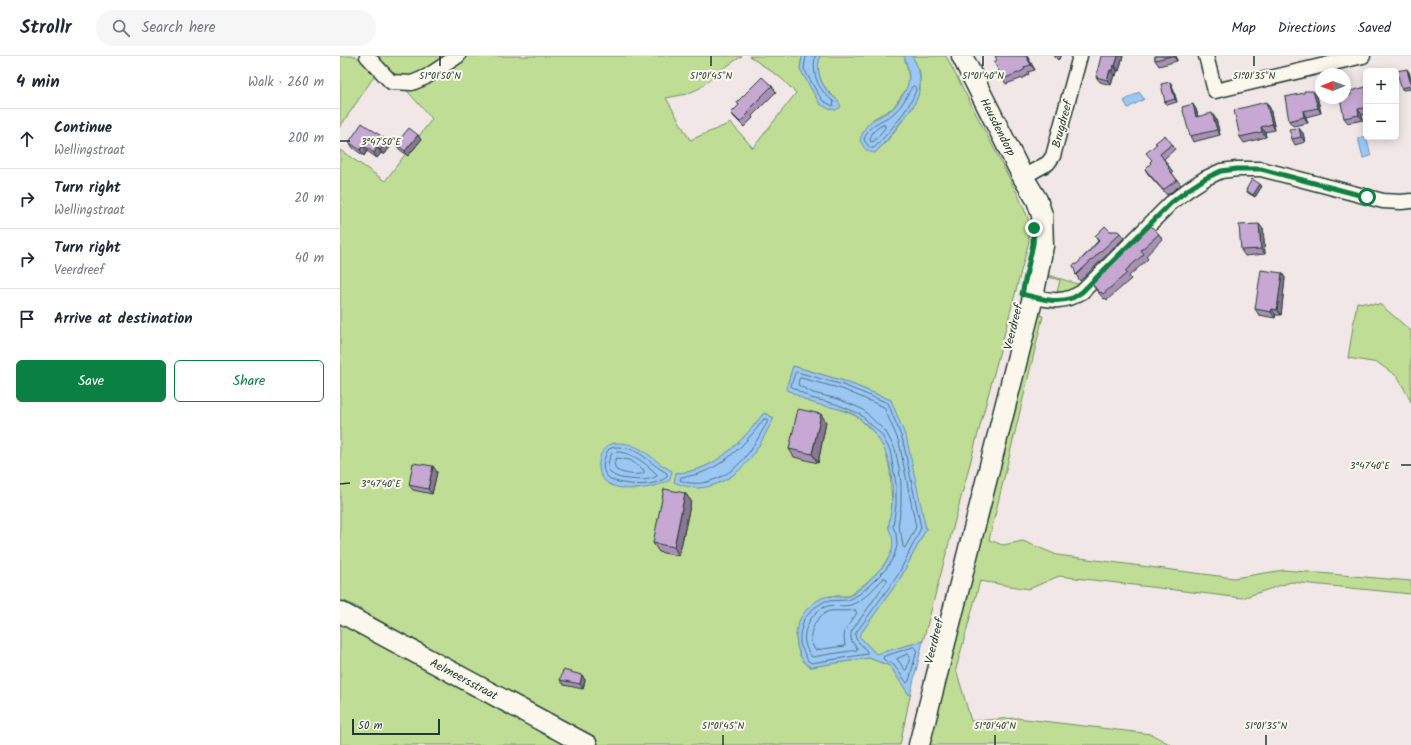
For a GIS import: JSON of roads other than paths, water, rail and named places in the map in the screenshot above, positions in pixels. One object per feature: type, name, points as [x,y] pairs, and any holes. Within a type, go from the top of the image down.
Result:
[{"type":"main road","name":"Heusdendorp","points":[[962,56],[1023,177]]},
{"type":"main road","name":"Veerdreef","points":[[919,745],[962,553],[1027,295],[1034,228],[1033,212],[1023,177]]},
{"type":"main road","name":"Veerdreef","points":[[908,745],[962,553]]},
{"type":"main road","name":"Aelmeersstraat","points":[[340,612],[587,745]]},
{"type":"street","points":[[367,56],[391,82],[412,83],[426,77],[458,56]]},
{"type":"street","name":"Brugdreef","points":[[1023,177],[1048,163],[1054,156],[1080,56]]},
{"type":"street","points":[[1206,56],[1215,91],[1363,56]]},
{"type":"street","points":[[1027,295],[1063,300],[1072,298],[1082,292],[1171,203],[1206,178],[1221,171],[1261,169],[1383,201],[1411,201]]},
{"type":"water","points":[[802,56],[820,56],[818,67],[824,87],[838,101],[841,107],[836,110],[829,109],[820,104],[800,69]]},
{"type":"water","points":[[904,56],[912,56],[918,68],[920,87],[916,100],[910,110],[879,149],[875,153],[869,152],[860,140],[863,132],[869,123],[894,107],[907,88],[909,74]]},
{"type":"water","points":[[1139,92],[1144,99],[1128,108],[1124,101]]},
{"type":"water","points":[[1363,137],[1363,140],[1367,140],[1371,156],[1363,158],[1358,138]]},
{"type":"water","points":[[793,366],[844,381],[891,400],[907,440],[926,529],[901,577],[859,636],[876,654],[923,641],[910,696],[890,666],[869,658],[811,667],[804,662],[800,654],[796,637],[797,629],[803,614],[808,608],[825,597],[846,597],[853,594],[872,578],[888,559],[893,544],[892,536],[889,530],[892,507],[892,479],[887,456],[883,446],[877,436],[859,418],[842,410],[810,402],[786,389]]},
{"type":"water","points":[[764,413],[774,418],[755,451],[747,462],[735,473],[721,482],[706,487],[698,488],[674,482],[676,473],[703,467],[726,454]]},
{"type":"water","points":[[614,443],[624,443],[639,448],[672,471],[670,480],[655,486],[637,489],[619,488],[611,485],[605,481],[602,476],[599,459],[604,449]]}]
